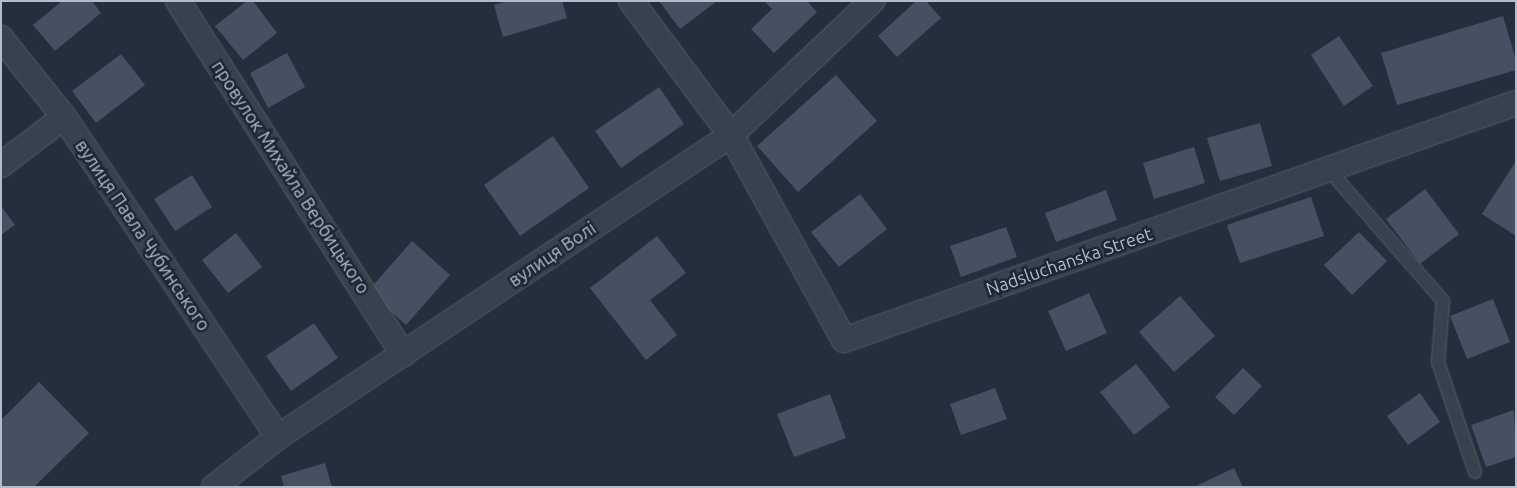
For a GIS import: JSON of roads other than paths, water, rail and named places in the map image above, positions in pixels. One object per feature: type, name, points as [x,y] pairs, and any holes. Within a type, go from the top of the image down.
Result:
[{"type":"street","name":"провулок Михайла Вербицького","points":[[178,1],[403,354]]},
{"type":"street","points":[[631,1],[730,135]]},
{"type":"street","name":"вулиця Волі","points":[[214,487],[278,437],[730,135],[872,1]]},
{"type":"street","name":"вулиця Павла Чубинського","points":[[1,38],[64,117],[278,437]]},
{"type":"street","name":"Nadsluchanska Street","points":[[730,135],[844,340],[1516,103]]},
{"type":"street","points":[[1,165],[64,117]]},
{"type":"lane","points":[[1328,169],[1443,301],[1438,362],[1475,472]]}]
